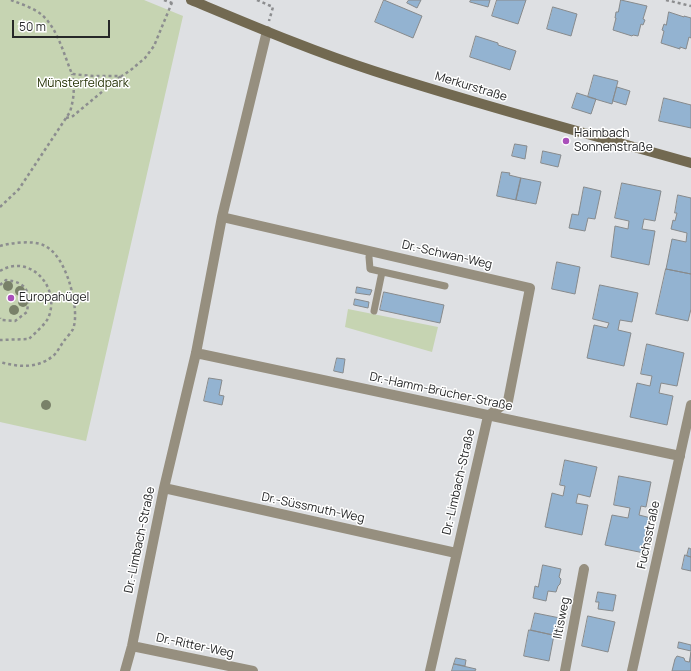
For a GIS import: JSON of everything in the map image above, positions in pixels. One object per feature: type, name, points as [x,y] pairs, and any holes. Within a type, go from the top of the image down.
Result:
[{"type":"main road","name":"Merkurstraße","points":[[191,0],[247,24],[373,70],[443,92],[691,163]]},
{"type":"street","name":"Dr.-Limbach-Straße","points":[[125,671],[132,646],[164,488],[196,353],[222,217],[267,31]]},
{"type":"street","name":"Dr.-Schwan-Weg","points":[[222,217],[530,288],[508,401],[488,416]]},
{"type":"street","name":"Dr.-Hamm-Brücher-Straße","points":[[196,353],[680,456]]},
{"type":"street","name":"Fuchsstraße","points":[[632,671],[691,405]]},
{"type":"street","name":"Dr.-Limbach-Straße","points":[[430,671],[488,416]]},
{"type":"street","name":"Dr.-Süssmuth-Weg","points":[[164,488],[456,553]]},
{"type":"street","name":"Iltisweg","points":[[565,671],[584,569]]},
{"type":"street","name":"Dr.-Ritter-Weg","points":[[132,646],[253,671]]},
{"type":"lane","points":[[370,251],[370,269],[445,286]]},
{"type":"lane","points":[[374,311],[382,272]]},
{"type":"path","points":[[0,207],[19,189],[70,112],[75,87],[72,74],[56,35],[48,21],[41,14],[11,0]]},
{"type":"path","points":[[66,118],[73,116],[145,58],[154,46],[172,2],[164,0]]},
{"type":"path","points":[[257,0],[273,7]]},
{"type":"path","points":[[666,0],[691,6]]},
{"type":"path","points":[[72,74],[122,76]]},
{"type":"path","points":[[0,246],[15,243],[42,244],[55,254],[64,267],[73,295],[75,311],[73,329],[53,356],[45,361],[29,366],[15,366],[0,362]]},
{"type":"path","points":[[0,271],[16,266],[33,269],[46,282],[51,294],[52,305],[49,317],[29,339],[0,340]]},
{"type":"path","points":[[0,285],[6,280],[18,282],[27,288],[29,297],[27,312],[15,321],[1,320],[0,318]]},
{"type":"green space","name":"Münsterfeldpark","points":[[0,0],[144,0],[183,16],[86,441],[0,422]]},
{"type":"green space","points":[[348,309],[438,327],[432,352],[345,327]]},
{"type":"building","points":[[384,0],[422,16],[413,38],[375,22]]},
{"type":"building","points":[[409,0],[421,0],[417,8],[407,3]]},
{"type":"building","points":[[471,0],[490,0],[488,7],[470,2]]},
{"type":"building","points":[[497,0],[526,0],[518,24],[492,16]]},
{"type":"building","points":[[621,0],[647,6],[643,19],[645,20],[643,25],[641,24],[638,36],[632,36],[613,30],[616,12],[618,12]]},
{"type":"building","points":[[553,7],[577,14],[571,36],[547,29]]},
{"type":"building","points":[[669,12],[691,18],[691,38],[689,37],[686,49],[680,47],[680,49],[661,43],[664,31],[662,30],[664,24],[666,25]]},
{"type":"building","points":[[476,36],[516,51],[510,70],[470,57]]},
{"type":"building","points":[[594,75],[618,81],[612,104],[588,97]]},
{"type":"building","points":[[617,87],[630,91],[626,105],[613,101]]},
{"type":"building","points":[[577,93],[596,99],[591,114],[572,108]]},
{"type":"building","points":[[664,98],[691,105],[691,128],[659,121]]},
{"type":"building","points":[[515,144],[527,146],[525,159],[512,156]]},
{"type":"building","points":[[543,151],[561,155],[558,167],[541,163]]},
{"type":"building","points":[[502,172],[510,173],[509,175],[521,178],[516,200],[497,196]]},
{"type":"building","points":[[521,178],[541,182],[536,204],[516,200]]},
{"type":"building","points":[[622,183],[661,191],[655,221],[644,219],[642,229],[655,231],[649,265],[611,257],[615,226],[628,229],[629,221],[615,218]]},
{"type":"building","points":[[584,187],[601,191],[595,219],[588,218],[585,231],[569,228],[572,214],[578,215]]},
{"type":"building","points":[[678,195],[691,198],[691,274],[666,269],[672,239],[686,242],[687,233],[671,229],[673,220],[675,221],[677,213],[675,213]]},
{"type":"building","points":[[557,262],[580,267],[575,294],[552,289]]},
{"type":"building","points":[[666,269],[691,274],[691,309],[688,321],[656,314]]},
{"type":"building","points":[[600,285],[638,293],[632,322],[620,320],[618,330],[631,333],[624,366],[587,358],[594,325],[607,328],[609,323],[593,319]]},
{"type":"building","points":[[357,287],[372,290],[370,295],[356,293]]},
{"type":"building","points":[[384,292],[444,305],[440,323],[380,310]]},
{"type":"building","points":[[355,299],[369,302],[368,308],[354,305]]},
{"type":"building","points":[[647,344],[684,353],[677,386],[661,383],[659,393],[673,396],[667,425],[630,417],[637,383],[650,386],[652,376],[641,374]]},
{"type":"building","points":[[337,358],[345,359],[343,373],[334,371]]},
{"type":"building","points":[[209,378],[222,380],[219,395],[224,396],[222,405],[204,401]]},
{"type":"building","points":[[565,460],[597,467],[590,497],[578,494],[576,503],[588,505],[582,535],[545,527],[552,493],[563,496],[565,486],[560,485]]},
{"type":"building","points":[[619,476],[651,482],[646,507],[641,506],[639,515],[651,518],[644,553],[605,545],[612,515],[628,518],[630,508],[614,505]]},
{"type":"building","points":[[689,548],[691,549],[691,557],[687,556]]},
{"type":"building","points":[[685,555],[691,557],[691,571],[682,569]]},
{"type":"building","points":[[543,565],[561,569],[559,577],[561,579],[560,584],[556,592],[548,591],[546,601],[533,598],[535,586],[538,587]]},
{"type":"building","points":[[598,592],[616,595],[613,611],[598,609],[599,602],[596,602]]},
{"type":"building","points":[[535,613],[560,618],[556,636],[531,630]]},
{"type":"building","points":[[588,616],[615,622],[608,652],[582,646]]},
{"type":"building","points":[[529,630],[554,635],[549,661],[524,656]]},
{"type":"building","points":[[679,642],[691,645],[691,651],[678,648]]},
{"type":"building","points":[[691,652],[691,671],[672,671],[677,656],[684,658],[685,661],[689,662]]},
{"type":"building","points":[[456,658],[466,660],[465,666],[454,664]]},
{"type":"building","points":[[454,664],[476,669],[475,671],[452,671]]},
{"type":"place","name":"Haimbach Sonnenstraße","points":[[566,141]]},
{"type":"place","name":"Europahügel","points":[[11,298]]}]
